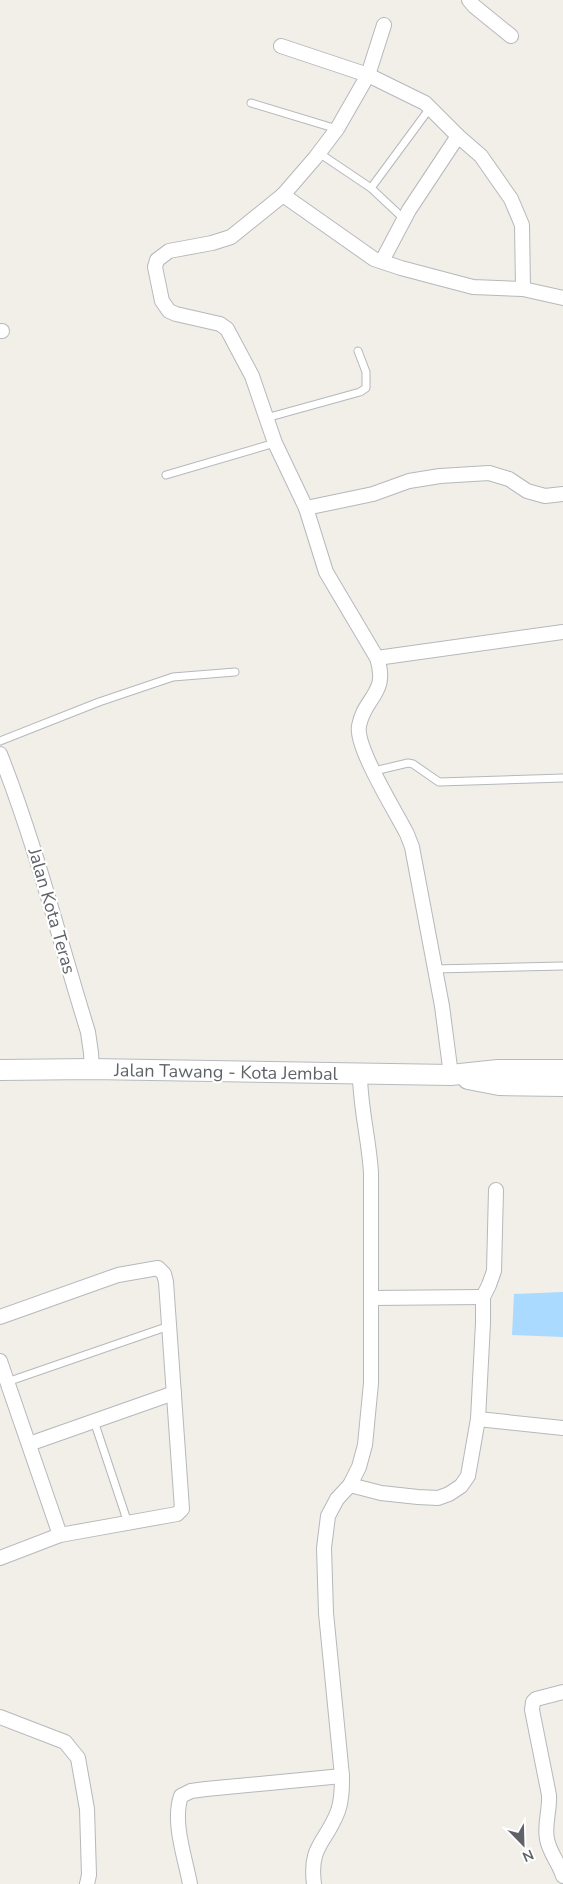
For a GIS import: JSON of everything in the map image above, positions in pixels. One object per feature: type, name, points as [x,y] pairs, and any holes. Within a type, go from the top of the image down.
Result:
[{"type":"main road","name":"Jalan Tawang - Kota Jembal","points":[[0,1070],[451,1075],[498,1070],[563,1070]]},
{"type":"main road","name":"Jalan Tawang - Kota Jembal","points":[[451,1075],[499,1085],[563,1086]]},
{"type":"street","points":[[469,0],[511,36]]},
{"type":"street","points":[[384,25],[368,75],[337,129],[283,195],[231,238],[170,252],[157,260],[155,267],[162,301],[169,311],[220,324],[226,329],[252,376],[275,443],[306,508],[326,572],[378,658],[381,670],[377,694],[365,710],[358,727],[363,746],[374,771],[412,847],[447,1032],[451,1075]]},
{"type":"street","points":[[281,46],[368,75],[425,103],[481,156],[511,198],[522,226],[523,289]]},
{"type":"street","points":[[382,262],[404,219],[458,136]]},
{"type":"street","points":[[283,195],[374,259],[382,262],[473,287],[523,289],[563,298]]},
{"type":"street","points":[[306,508],[373,494],[408,481],[440,476],[489,473],[509,479],[527,491],[545,496],[563,494]]},
{"type":"street","points":[[378,658],[563,632]]},
{"type":"street","name":"Jalan Kota Teras","points":[[0,754],[30,836],[88,1032],[92,1070]]},
{"type":"street","points":[[314,1884],[313,1860],[316,1850],[338,1810],[342,1794],[342,1776],[326,1613],[324,1548],[328,1516],[337,1499],[350,1485],[359,1467],[366,1436],[371,1383],[371,1173],[369,1147],[361,1104],[360,1074]]},
{"type":"street","points":[[350,1485],[381,1493],[418,1498],[438,1498],[449,1494],[460,1486],[468,1476],[478,1419],[483,1323],[482,1297],[494,1271],[496,1190]]},
{"type":"street","points":[[0,1317],[118,1274],[158,1268],[164,1274],[182,1509],[177,1514],[60,1535],[0,1556]]},
{"type":"street","points":[[371,1298],[482,1297]]},
{"type":"street","points":[[0,1361],[60,1535]]},
{"type":"street","points":[[29,1444],[174,1393]]},
{"type":"street","points":[[478,1419],[563,1428]]},
{"type":"street","points":[[563,1692],[536,1699],[532,1706],[548,1795],[547,1841],[563,1876]]},
{"type":"street","points":[[0,1718],[65,1742],[78,1758],[87,1809],[89,1876],[87,1884]]},
{"type":"street","points":[[190,1884],[178,1822],[177,1806],[181,1796],[191,1791],[206,1788],[342,1776]]},
{"type":"lane","points":[[251,103],[337,129]]},
{"type":"lane","points":[[371,188],[430,108]]},
{"type":"lane","points":[[319,153],[371,188],[404,219]]},
{"type":"lane","points":[[265,418],[360,392],[366,388],[366,372],[358,351]]},
{"type":"lane","points":[[166,475],[275,443]]},
{"type":"lane","points":[[0,741],[99,702],[173,677],[235,672]]},
{"type":"lane","points":[[374,771],[408,763],[413,764],[439,782],[563,778]]},
{"type":"lane","points":[[435,969],[563,966]]},
{"type":"lane","points":[[7,1382],[169,1326]]},
{"type":"lane","points":[[94,1421],[128,1523]]},
{"type":"water","points":[[563,1292],[563,1337],[512,1335],[514,1294]]}]
